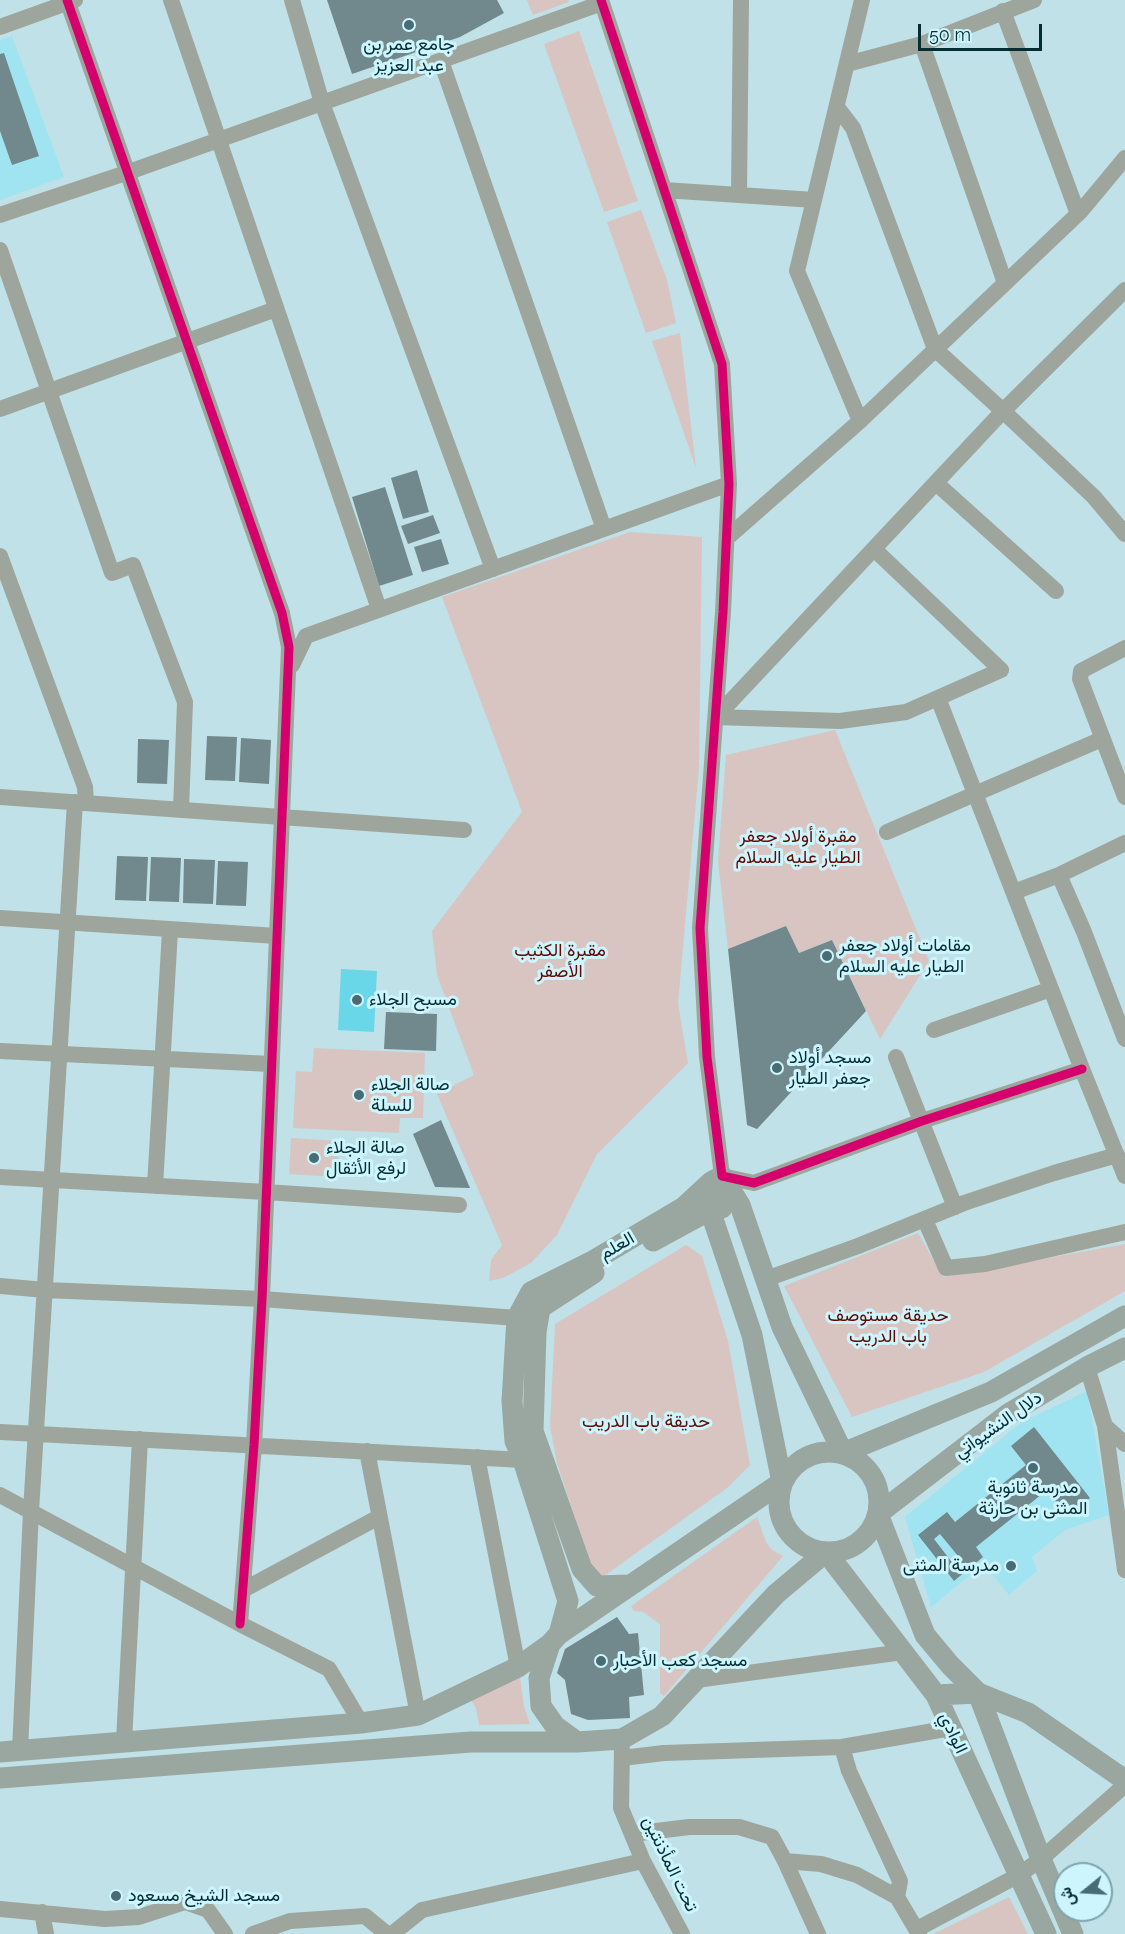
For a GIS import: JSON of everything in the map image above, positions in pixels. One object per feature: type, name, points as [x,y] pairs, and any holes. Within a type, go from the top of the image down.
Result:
[{"type":"main road","points":[[722,1176],[740,1204],[782,1327],[843,1453]]},
{"type":"main road","points":[[10,1751],[361,1723],[418,1715],[518,1666],[630,1585],[782,1482],[801,1460],[814,1453],[828,1451],[843,1453],[857,1459],[876,1483],[879,1498],[878,1514],[871,1530],[859,1543],[843,1550],[826,1552],[810,1549],[797,1541],[786,1529],[780,1514],[779,1498],[782,1482],[752,1335],[710,1210],[722,1176]]},
{"type":"main road","name":"العلم","points":[[517,1318],[531,1292],[591,1262],[684,1207],[711,1182],[722,1176]]},
{"type":"main road","name":"العلم","points":[[517,1318],[540,1308],[594,1274],[710,1210],[740,1204]]},
{"type":"main road","points":[[540,1308],[536,1332],[533,1431],[582,1569],[597,1586],[630,1585]]},
{"type":"main road","points":[[843,1453],[991,1392],[1125,1316]]},
{"type":"main road","points":[[517,1318],[512,1401],[515,1441],[568,1601],[539,1678],[541,1706],[555,1726],[577,1742]]},
{"type":"main road","name":"دلال النشيواتي","points":[[878,1514],[1008,1413],[1125,1348]]},
{"type":"main road","points":[[878,1514],[925,1635],[950,1665],[978,1693],[1028,1713],[1125,1779]]},
{"type":"main road","points":[[0,1778],[471,1743],[577,1742],[622,1748],[662,1716],[776,1594],[826,1552]]},
{"type":"main road","name":"الوادي","points":[[826,1552],[936,1695],[1046,1934]]},
{"type":"main road","points":[[936,1695],[978,1693]]},
{"type":"main road","name":"الوادي","points":[[978,1693],[1041,1859],[1074,1934]]},
{"type":"street","points":[[171,0],[379,609]]},
{"type":"street","points":[[292,0],[322,103],[493,568]]},
{"type":"street","points":[[739,195],[741,0]]},
{"type":"street","points":[[860,421],[797,271],[862,0]]},
{"type":"street","points":[[847,64],[922,44],[1034,0]]},
{"type":"street","points":[[0,27],[70,1],[126,173],[282,614],[289,647],[262,1299],[254,1445],[240,1624]]},
{"type":"street","points":[[0,215],[126,173],[601,2],[722,364],[729,484],[727,538],[700,928],[707,1057],[722,1176],[754,1183],[922,1121],[1082,1069]]},
{"type":"street","points":[[1003,11],[1078,214]]},
{"type":"street","points":[[922,44],[1005,283]]},
{"type":"street","points":[[441,61],[604,529]]},
{"type":"street","points":[[837,106],[853,128],[935,349],[1094,497],[1125,533]]},
{"type":"street","points":[[727,538],[860,421],[1078,214],[1125,158]]},
{"type":"street","points":[[664,190],[814,200]]},
{"type":"street","points":[[0,250],[112,573],[133,566],[185,702],[181,810]]},
{"type":"street","points":[[716,717],[1004,411],[1125,290]]},
{"type":"street","points":[[0,409],[276,309]]},
{"type":"street","points":[[936,483],[1056,591]]},
{"type":"street","points":[[288,673],[306,636],[729,484]]},
{"type":"street","points":[[716,717],[840,721],[906,712],[1001,670],[874,549]]},
{"type":"street","points":[[0,556],[85,787],[81,803],[68,922],[37,1434],[10,1751]]},
{"type":"street","points":[[1125,648],[1081,671],[1080,679],[1125,797]]},
{"type":"street","points":[[938,698],[1125,1176]]},
{"type":"street","points":[[887,832],[1102,740]]},
{"type":"street","points":[[0,797],[464,830]]},
{"type":"street","points":[[1014,892],[1059,875],[1125,843]]},
{"type":"street","points":[[1059,875],[1084,932],[1125,1039]]},
{"type":"street","points":[[0,918],[277,936]]},
{"type":"street","points":[[155,1186],[170,930]]},
{"type":"street","points":[[934,1030],[1051,989]]},
{"type":"street","points":[[0,1051],[272,1064]]},
{"type":"street","points":[[896,1057],[955,1207]]},
{"type":"street","points":[[766,1279],[955,1207],[1054,1173],[1117,1155]]},
{"type":"street","points":[[0,1177],[459,1205]]},
{"type":"street","points":[[925,1220],[946,1268],[985,1264],[1125,1232]]},
{"type":"street","points":[[0,1286],[262,1299],[517,1318]]},
{"type":"street","points":[[1088,1367],[1105,1426],[1125,1570]]},
{"type":"street","points":[[1105,1426],[1125,1444]]},
{"type":"street","points":[[0,1432],[523,1460]]},
{"type":"street","points":[[124,1741],[140,1439]]},
{"type":"street","points":[[368,1451],[418,1715]]},
{"type":"street","points":[[477,1457],[518,1666]]},
{"type":"street","points":[[0,1495],[240,1624],[329,1669],[361,1723]]},
{"type":"street","points":[[243,1590],[380,1517]]},
{"type":"street","points":[[696,1680],[903,1652]]},
{"type":"street","points":[[622,1748],[664,1753],[842,1747],[951,1728]]},
{"type":"street","points":[[842,1747],[849,1772],[900,1881],[897,1897]]},
{"type":"street","name":"تحت المأذنتين","points":[[622,1748],[621,1808],[643,1861],[682,1934]]},
{"type":"street","points":[[785,1861],[821,1864],[857,1875],[897,1897],[918,1932],[1019,1875],[1041,1859],[1125,1785]]},
{"type":"street","points":[[632,1834],[688,1827],[739,1827],[772,1837],[818,1934]]},
{"type":"street","points":[[392,1934],[422,1910],[643,1861]]},
{"type":"street","points":[[0,1909],[42,1912],[108,1926],[185,1902],[208,1910],[225,1934]]},
{"type":"street","points":[[42,1912],[46,1934]]},
{"type":"street","points":[[253,1934],[290,1921],[365,1916],[387,1934]]},
{"type":"shaded area","points":[[12,36],[64,177],[0,200],[0,40]]},
{"type":"shaded area","name":"مسبح الجلاء","points":[[341,969],[377,971],[374,1032],[338,1030]]},
{"type":"shaded area","name":"مدرسة ثانوية المثنى بن حارثة","points":[[1087,1391],[1109,1515],[1065,1530],[1032,1557],[1037,1571],[1009,1595],[984,1564],[931,1607],[905,1517],[1022,1422]]},
{"type":"green space","points":[[527,0],[568,0],[569,2],[533,15]]},
{"type":"green space","points":[[579,31],[638,201],[604,212],[544,44]]},
{"type":"green space","points":[[641,210],[667,280],[676,323],[646,333],[607,222]]},
{"type":"green space","points":[[680,333],[696,468],[652,341]]},
{"type":"green space","name":"مقبرة الكثيب الأصفر","points":[[630,532],[702,537],[699,768],[678,1003],[688,1063],[597,1154],[557,1235],[531,1263],[503,1278],[489,1281],[491,1260],[502,1245],[437,1094],[474,1075],[437,975],[432,931],[522,812],[442,597]]},
{"type":"green space","name":"مقبرة أولاد جعفر الطيار عليه السلام","points":[[835,730],[929,961],[880,1039],[832,940],[799,953],[786,926],[728,949],[718,861],[726,755]]},
{"type":"green space","name":"صالة الجلاء للسلة","points":[[314,1048],[425,1053],[423,1118],[400,1118],[399,1133],[293,1128],[296,1071],[312,1072]]},
{"type":"green space","name":"صالة الجلاء لرفع الأثقال","points":[[291,1138],[339,1141],[337,1177],[289,1174]]},
{"type":"green space","name":"حديقة مستوصف باب الدريب","points":[[918,1233],[943,1277],[1125,1244],[1125,1291],[984,1372],[852,1417],[784,1286]]},
{"type":"green space","name":"حديقة باب الدريب","points":[[686,1245],[702,1256],[728,1341],[750,1465],[727,1488],[604,1576],[592,1570],[557,1463],[550,1426],[555,1324]]},
{"type":"green space","points":[[757,1517],[766,1542],[772,1550],[783,1556],[664,1696],[660,1693],[660,1624],[643,1612],[634,1611],[631,1606]]},
{"type":"green space","points":[[520,1677],[524,1707],[530,1724],[479,1725],[476,1708],[471,1700]]},
{"type":"green space","points":[[1009,1897],[1028,1934],[933,1934]]},
{"type":"building","name":"جامع عمر بن عبد العزيز","points":[[327,0],[497,0],[504,13],[460,37],[352,74]]},
{"type":"building","points":[[4,53],[39,156],[12,165],[0,131],[0,54]]},
{"type":"building","points":[[417,470],[429,512],[403,519],[391,478]]},
{"type":"building","points":[[385,487],[413,575],[379,586],[352,497]]},
{"type":"building","points":[[433,515],[440,533],[408,544],[401,526]]},
{"type":"building","points":[[441,539],[449,564],[422,572],[414,547]]},
{"type":"building","points":[[207,736],[237,737],[235,781],[205,780]]},
{"type":"building","points":[[241,738],[271,740],[269,784],[239,782]]},
{"type":"building","points":[[138,739],[169,740],[167,784],[137,783]]},
{"type":"building","points":[[117,856],[148,857],[146,901],[115,900]]},
{"type":"building","points":[[151,857],[181,858],[179,902],[149,901]]},
{"type":"building","points":[[184,859],[215,860],[213,904],[183,903]]},
{"type":"building","points":[[218,861],[248,862],[246,906],[216,905]]},
{"type":"building","name":"مسجد أولاد جعفر الطيار","points":[[786,926],[799,953],[832,940],[866,1011],[757,1129],[747,1125],[728,949]]},
{"type":"building","points":[[386,1012],[437,1014],[436,1051],[384,1049]]},
{"type":"building","points":[[441,1120],[470,1188],[435,1187],[413,1134]]},
{"type":"building","points":[[1034,1427],[1090,1498],[1068,1516],[1047,1490],[976,1547],[983,1557],[954,1581],[918,1535],[947,1512],[955,1522],[1026,1465],[1011,1446]],"holes":[[[940,1534],[958,1556],[951,1561],[934,1539]]]},
{"type":"building","name":"مسجد كعب الأحبار","points":[[617,1617],[629,1634],[638,1633],[644,1695],[629,1697],[630,1718],[588,1720],[571,1714],[565,1680],[557,1673],[565,1649]]},
{"type":"cycle path","points":[[67,0],[282,613],[289,647],[262,1299],[254,1445],[240,1624]]},
{"type":"cycle path","points":[[601,0],[722,364],[729,484],[723,612],[700,928],[707,1057],[722,1176],[754,1183],[922,1121],[1082,1069]]},
{"type":"place","name":"جامع عمر بن عبد العزيز","points":[[409,25]]},
{"type":"place","name":"مقامات أولاد جعفر الطيار عليه السلام","points":[[827,956]]},
{"type":"place","name":"مسبح الجلاء","points":[[357,1000]]},
{"type":"place","name":"مسجد أولاد جعفر الطيار","points":[[777,1068]]},
{"type":"place","name":"صالة الجلاء للسلة","points":[[359,1095]]},
{"type":"place","name":"صالة الجلاء لرفع الأثقال","points":[[314,1158]]},
{"type":"place","name":"مدرسة ثانوية المثنى بن حارثة","points":[[1033,1468]]},
{"type":"place","name":"مدرسة المثنى","points":[[1011,1566]]},
{"type":"place","name":"مسجد كعب الأحبار","points":[[601,1661]]},
{"type":"place","name":"مسجد الشيخ مسعود","points":[[116,1896]]}]
